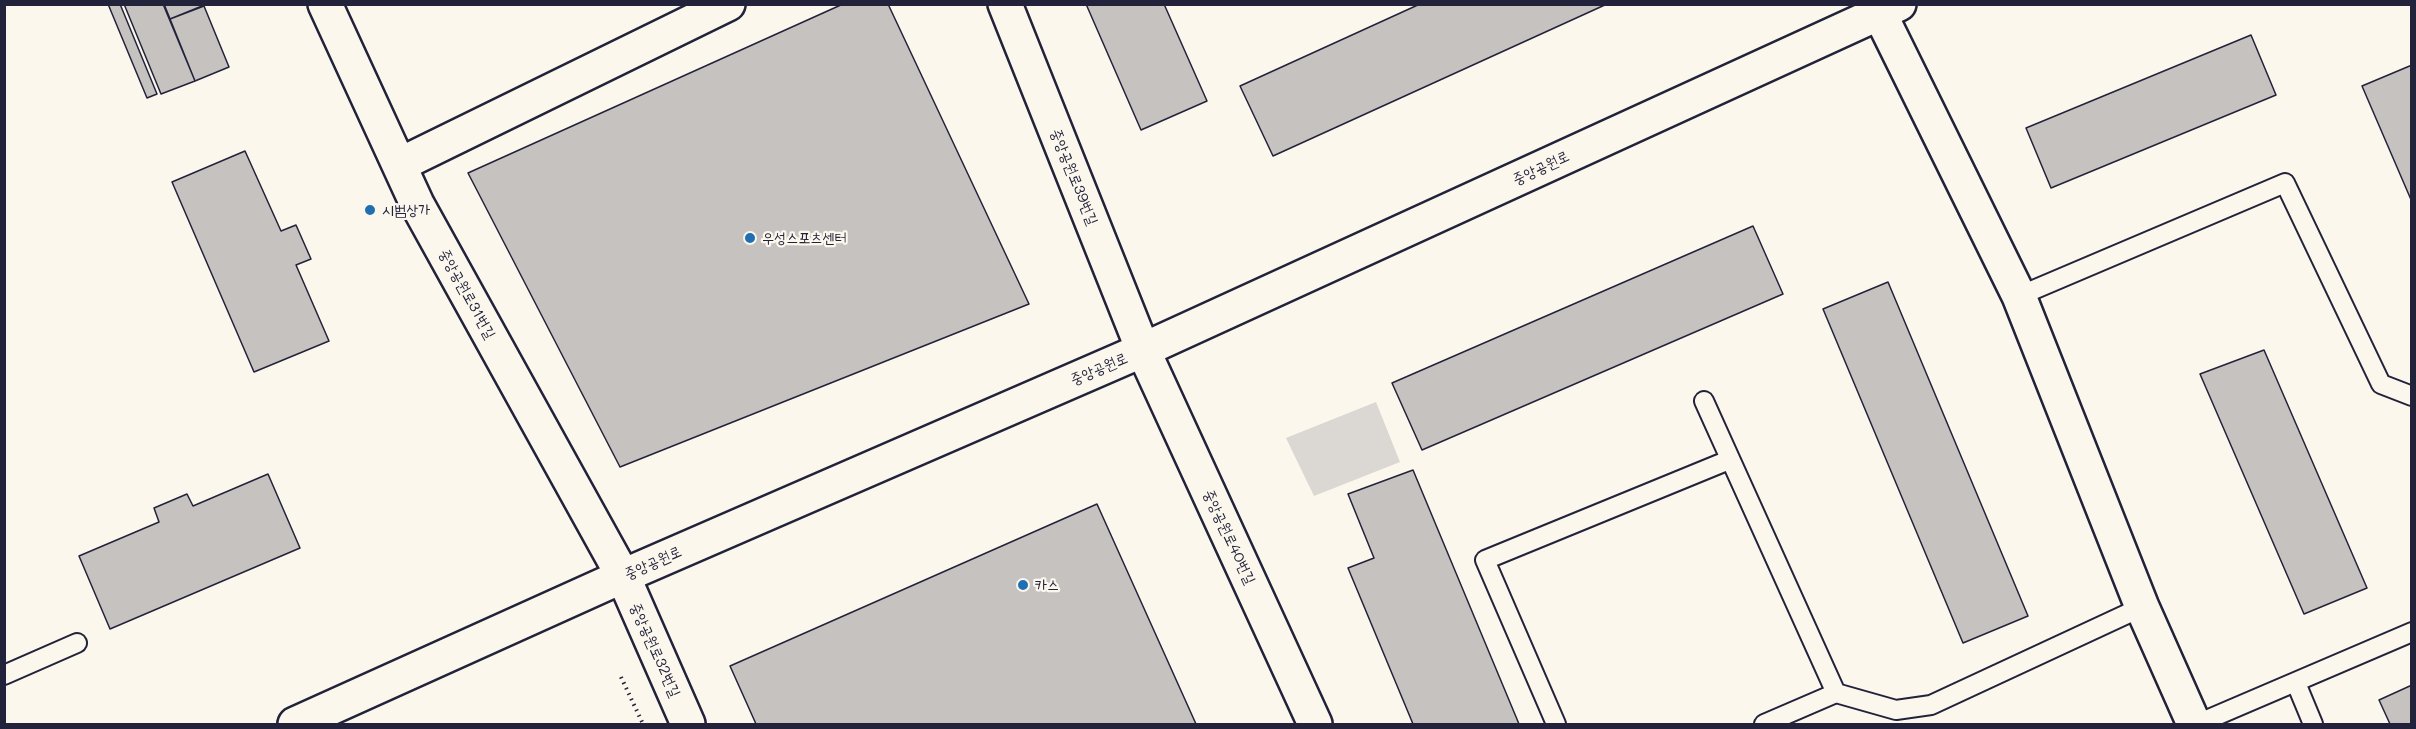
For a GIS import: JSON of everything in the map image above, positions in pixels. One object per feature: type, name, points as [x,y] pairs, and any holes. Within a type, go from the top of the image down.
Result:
[{"type":"street","name":"중앙공원로31번길","points":[[325,4],[417,204],[623,576]]},
{"type":"street","points":[[399,165],[728,4]]},
{"type":"street","name":"중앙공원로39번길","points":[[1005,4],[1143,350]]},
{"type":"street","points":[[1884,7],[2019,296],[2142,607],[2196,724]]},
{"type":"street","name":"중앙공원로","points":[[295,724],[623,576],[1143,350],[1884,7]]},
{"type":"street","name":"중앙공원로40번길","points":[[1143,350],[1315,724]]},
{"type":"street","name":"중앙공원로32번길","points":[[623,576],[688,724]]},
{"type":"lane","points":[[2019,296],[2284,183],[2381,384],[2412,396]]},
{"type":"lane","points":[[1704,401],[1836,693]]},
{"type":"lane","points":[[1556,724],[1485,561],[1729,459]]},
{"type":"lane","points":[[1764,724],[1836,693],[1896,710],[1931,705],[2142,607]]},
{"type":"lane","points":[[2196,724],[2412,632]]},
{"type":"lane","points":[[4,675],[77,643]]},
{"type":"lane","points":[[2296,683],[2313,724]]},
{"type":"path","points":[[621,677],[643,724]]},
{"type":"shaded area","points":[[1376,402],[1400,462],[1314,496],[1286,438]]},
{"type":"building","points":[[108,4],[120,4],[157,94],[147,98]]},
{"type":"building","points":[[124,4],[164,4],[195,81],[161,94]]},
{"type":"building","points":[[163,4],[170,19],[204,6],[229,67],[195,81]]},
{"type":"building","points":[[164,4],[207,4],[170,19]]},
{"type":"building","name":"우성스포츠센터","points":[[843,4],[888,4],[1029,304],[620,467],[468,173]]},
{"type":"building","points":[[1086,4],[1164,4],[1207,101],[1141,130]]},
{"type":"building","points":[[1420,4],[1607,4],[1273,156],[1240,86]]},
{"type":"building","points":[[2251,35],[2276,95],[2051,188],[2026,128]]},
{"type":"building","points":[[2412,65],[2412,202],[2362,86]]},
{"type":"building","points":[[245,151],[281,231],[296,225],[311,259],[296,265],[329,341],[254,372],[172,182]]},
{"type":"building","points":[[1753,226],[1783,294],[1422,450],[1392,383]]},
{"type":"building","points":[[1888,282],[2028,616],[1963,643],[1823,309]]},
{"type":"building","points":[[2264,350],[2367,588],[2304,614],[2200,374]]},
{"type":"building","points":[[1413,470],[1519,724],[1413,724],[1348,568],[1374,558],[1348,494]]},
{"type":"building","points":[[268,474],[300,548],[110,629],[79,556],[159,522],[154,508],[187,494],[193,506]]},
{"type":"building","name":"카스","points":[[1097,504],[1196,724],[756,724],[730,666]]},
{"type":"building","points":[[2412,685],[2412,724],[2390,724],[2379,700]]},
{"type":"place","name":"시범상가","points":[[370,210]]},
{"type":"place","name":"우성스포츠센터","points":[[750,238]]},
{"type":"place","name":"카스","points":[[1023,585]]}]
